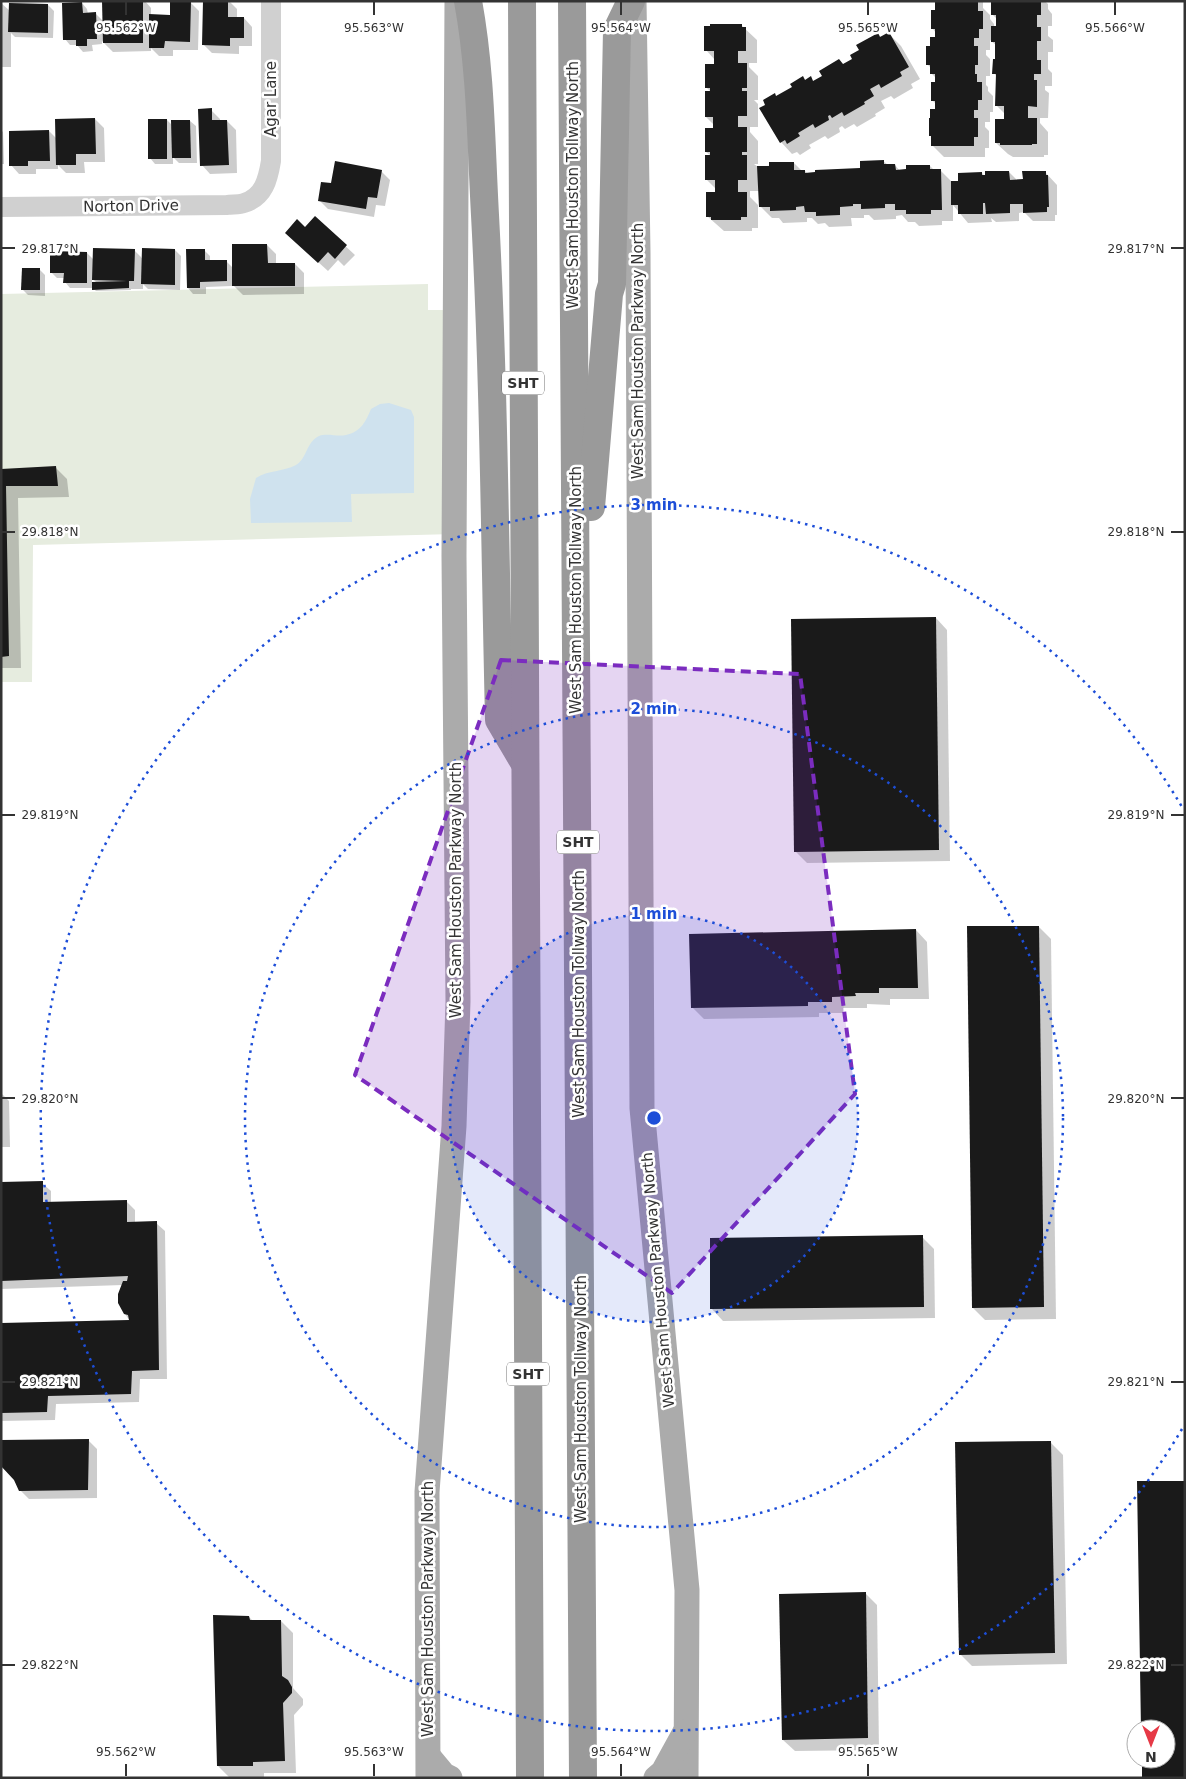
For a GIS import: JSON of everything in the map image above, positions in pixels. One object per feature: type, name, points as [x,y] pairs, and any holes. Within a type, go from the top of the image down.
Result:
[{"type":"highway","points":[[468,1],[478,82],[489,297],[499,720],[525,764]]},
{"type":"highway","name":"SHT","points":[[522,1],[530,1765]]},
{"type":"highway","name":"West Sam Houston Tollway North","points":[[572,1],[583,1765]]},
{"type":"highway","points":[[576,672],[612,284],[617,30],[632,1]]},
{"type":"main road","name":"West Sam Houston Parkway North","points":[[428,1767],[427,1492],[454,1126],[458,1001],[454,566],[457,1]]},
{"type":"main road","name":"West Sam Houston Parkway North","points":[[632,1],[638,253],[642,1108],[687,1590],[686,1778]]},
{"type":"main road","points":[[656,1778],[663,1772],[685,1732]]},
{"type":"main road","points":[[685,1732],[703,1778]]},
{"type":"main road","points":[[415,1778],[428,1767],[450,1778]]},
{"type":"street","name":"Agar Lane","points":[[259,194],[268,180],[271,161],[271,1]]},
{"type":"street","name":"Norton Drive","points":[[1,207],[227,205],[244,203],[259,194]]},
{"type":"highlighted area","points":[[501,660],[800,674],[855,1094],[672,1293],[355,1075]]},
{"type":"shaded area","points":[[428,284],[428,310],[455,310],[454,534],[33,545],[32,682],[1,682],[1,294]]},
{"type":"water","points":[[389,403],[411,410],[414,417],[414,493],[351,494],[352,522],[251,523],[250,499],[256,478],[296,465],[302,459],[311,442],[319,436],[351,434],[359,429],[371,409],[380,404]]},
{"type":"building","points":[[102,1],[143,1],[143,43],[103,43]]},
{"type":"building","points":[[170,1],[191,1],[190,42],[165,41],[164,48],[149,48],[149,14],[170,15]]},
{"type":"building","points":[[203,1],[228,1],[228,17],[244,17],[244,38],[230,38],[230,46],[202,45]]},
{"type":"building","points":[[935,1],[978,2],[978,11],[983,11],[983,29],[979,29],[979,38],[974,38],[974,46],[978,46],[978,65],[975,65],[975,74],[977,74],[977,82],[982,82],[982,100],[978,100],[978,110],[974,110],[974,118],[978,118],[978,137],[974,137],[974,146],[931,146],[929,118],[930,109],[935,109],[935,101],[931,101],[931,82],[935,82],[935,74],[930,74],[930,65],[926,65],[926,46],[930,46],[930,37],[935,37],[935,29],[931,29],[931,10],[935,10]]},
{"type":"building","points":[[991,1],[1041,1],[1041,15],[1037,15],[1037,27],[1041,27],[1041,41],[1037,41],[1037,60],[1041,60],[1041,74],[1034,74],[1034,80],[1037,80],[1037,107],[1028,106],[1028,118],[1037,118],[1037,144],[1000,145],[1000,143],[995,143],[995,119],[1004,119],[1004,106],[995,106],[996,74],[992,74],[993,59],[995,59],[995,42],[991,42],[991,26],[996,26],[996,15],[991,15]]},
{"type":"building","points":[[82,2],[83,13],[96,12],[97,39],[87,39],[87,46],[76,46],[76,40],[63,40],[62,3]]},
{"type":"building","points":[[9,3],[48,4],[48,33],[8,32]]},
{"type":"building","points":[[710,24],[742,24],[742,27],[746,27],[746,51],[738,51],[738,63],[747,63],[747,88],[742,88],[742,91],[747,91],[747,116],[738,116],[738,127],[747,127],[747,152],[742,152],[742,155],[747,155],[747,180],[738,180],[738,192],[747,192],[747,217],[741,217],[741,220],[711,220],[711,217],[706,217],[706,192],[715,192],[715,180],[705,180],[705,155],[710,155],[710,152],[705,152],[705,128],[713,128],[713,117],[705,117],[705,91],[710,91],[710,88],[705,88],[705,64],[714,64],[714,51],[704,51],[704,26],[710,26]]},
{"type":"building","points":[[889,32],[909,67],[900,72],[902,76],[881,88],[879,84],[870,89],[874,96],[864,102],[865,104],[844,116],[842,112],[832,118],[830,115],[828,116],[829,120],[815,128],[813,124],[798,133],[800,136],[787,144],[785,140],[780,143],[759,108],[765,105],[763,100],[775,93],[776,96],[792,87],[790,84],[803,76],[805,80],[811,76],[813,81],[822,76],[819,71],[839,59],[843,64],[852,59],[850,55],[859,50],[856,45],[878,33],[880,37]]},
{"type":"building","points":[[212,108],[212,120],[227,120],[229,165],[200,166],[198,109]]},
{"type":"building","points":[[95,118],[96,154],[76,154],[76,165],[56,165],[55,119]]},
{"type":"building","points":[[148,119],[167,119],[167,159],[148,159]]},
{"type":"building","points":[[171,120],[190,120],[191,158],[172,158]]},
{"type":"building","points":[[49,130],[50,161],[28,161],[28,166],[9,166],[9,131]]},
{"type":"building","points":[[884,160],[884,164],[895,164],[896,170],[906,169],[906,165],[930,165],[930,169],[941,169],[942,210],[931,210],[931,214],[906,214],[906,210],[895,210],[895,204],[885,204],[885,208],[861,209],[861,204],[853,204],[853,206],[840,207],[840,215],[816,216],[816,212],[805,212],[804,206],[796,207],[796,210],[770,211],[770,207],[759,207],[757,166],[769,166],[769,162],[794,162],[794,170],[805,170],[805,173],[815,172],[815,170],[860,168],[860,161]]},
{"type":"building","points":[[335,161],[382,170],[377,198],[368,197],[366,209],[318,201],[321,182],[331,183]]},
{"type":"building","points":[[985,171],[1009,171],[1010,180],[1023,179],[1022,171],[1046,171],[1046,175],[1048,175],[1049,207],[1047,207],[1047,212],[1023,213],[1023,204],[1010,204],[1010,213],[986,214],[985,203],[983,203],[983,214],[958,214],[958,205],[951,205],[951,181],[958,181],[958,173],[982,172],[982,175],[985,175]]},
{"type":"building","points":[[315,216],[347,245],[335,259],[328,252],[318,263],[285,233],[297,219],[305,227]]},
{"type":"building","points":[[232,244],[267,244],[268,263],[295,263],[295,286],[232,286]]},
{"type":"building","points":[[93,248],[135,249],[134,281],[129,281],[129,288],[92,290],[92,282],[127,281],[92,280]]},
{"type":"building","points":[[142,248],[175,249],[175,285],[141,284]]},
{"type":"building","points":[[186,249],[205,249],[205,260],[227,260],[227,281],[200,282],[200,288],[187,288]]},
{"type":"building","points":[[50,251],[87,252],[87,283],[63,283],[64,273],[50,273]]},
{"type":"building","points":[[22,268],[40,268],[40,290],[21,290]]},
{"type":"building","points":[[56,466],[58,486],[6,486],[9,656],[1,657],[1,469]]},
{"type":"building","points":[[936,617],[939,850],[794,852],[791,619]]},
{"type":"building","points":[[967,926],[1039,926],[1044,1307],[972,1308]]},
{"type":"building","points":[[916,929],[918,988],[879,988],[879,993],[855,993],[856,996],[832,997],[832,1002],[808,1002],[808,1006],[691,1008],[689,934]]},
{"type":"building","points":[[43,1181],[43,1202],[127,1200],[127,1222],[157,1221],[159,1370],[132,1371],[131,1394],[48,1396],[47,1412],[1,1413],[1,1323],[129,1320],[128,1315],[124,1314],[118,1303],[118,1294],[123,1281],[127,1281],[128,1276],[1,1281],[1,1182]]},
{"type":"building","points":[[923,1235],[924,1307],[710,1309],[710,1238]]},
{"type":"building","points":[[89,1439],[88,1490],[19,1491],[14,1480],[1,1466],[1,1440]]},
{"type":"building","points":[[1051,1441],[1055,1653],[959,1655],[955,1442]]},
{"type":"building","points":[[1137,1481],[1185,1481],[1185,1778],[1142,1778],[1142,1769],[1176,1769],[1176,1719],[1141,1719]]},
{"type":"building","points":[[866,1592],[868,1738],[782,1740],[779,1594]]},
{"type":"building","points":[[213,1615],[249,1616],[250,1620],[281,1620],[282,1676],[288,1680],[292,1687],[292,1693],[283,1703],[285,1761],[253,1762],[253,1766],[217,1766]]}]
